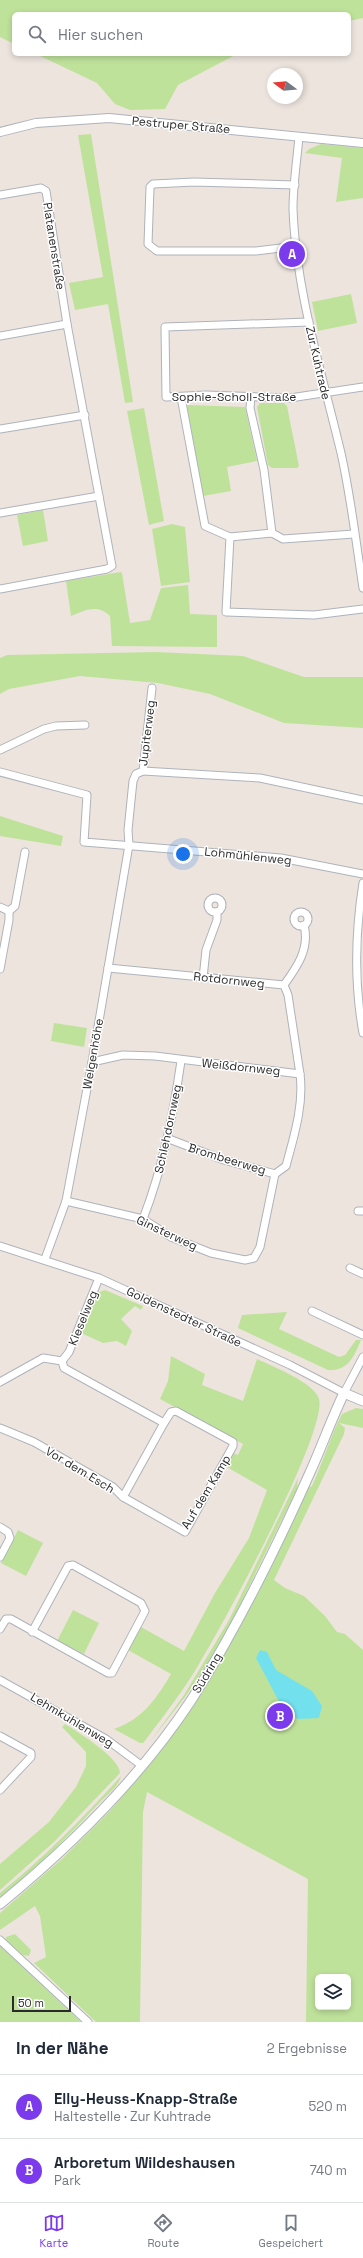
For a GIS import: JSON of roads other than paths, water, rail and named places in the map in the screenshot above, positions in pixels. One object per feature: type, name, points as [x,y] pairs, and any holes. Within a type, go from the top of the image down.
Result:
[{"type":"main road","name":"Goldenstedter Straße","points":[[344,1393],[363,1401]]},
{"type":"main road","name":"Südring","points":[[0,1904],[67,1846],[105,1807],[140,1765],[191,1699],[244,1608],[312,1468],[344,1393]]},
{"type":"street","name":"Pestruper Straße","points":[[0,132],[36,123],[109,118],[363,143]]},
{"type":"street","name":"Zur Kuhtrade","points":[[299,136],[293,208],[297,246],[309,322],[325,394],[341,454],[363,588]]},
{"type":"street","points":[[295,185],[194,182],[152,184],[150,187],[148,244],[157,251],[256,251],[297,246]]},
{"type":"street","name":"Platanenstraße","points":[[0,195],[41,188],[46,191],[67,324]]},
{"type":"street","name":"Sophie-Scholl-Straße","points":[[309,322],[165,327],[166,397],[290,398],[325,394],[363,387]]},
{"type":"street","points":[[0,336],[67,324],[112,566],[107,569],[0,589]]},
{"type":"street","points":[[181,397],[205,526],[230,537],[272,533],[283,539],[354,534]]},
{"type":"street","points":[[251,397],[250,408],[264,470],[272,533]]},
{"type":"street","points":[[0,429],[85,415]]},
{"type":"street","points":[[0,513],[99,496]]},
{"type":"street","points":[[230,537],[226,612],[314,615],[363,609]]},
{"type":"street","name":"Jupiterweg","points":[[129,845],[128,830],[133,781],[136,774],[143,771],[152,688]]},
{"type":"street","points":[[0,750],[44,729],[56,726],[84,725]]},
{"type":"street","points":[[143,771],[260,778],[363,800]]},
{"type":"street","name":"Lohmühlenweg","points":[[0,772],[87,795],[84,842],[281,858],[363,874]]},
{"type":"street","name":"Welgenhöhe","points":[[45,1259],[66,1201],[92,1062],[129,845]]},
{"type":"street","points":[[9,911],[15,906],[25,852]]},
{"type":"street","points":[[363,883],[356,952],[363,1033]]},
{"type":"street","points":[[0,907],[9,911]]},
{"type":"street","points":[[0,970],[9,920],[9,911]]},
{"type":"street","points":[[203,978],[206,950],[217,920],[216,912]]},
{"type":"street","points":[[284,985],[300,964],[306,933],[304,925]]},
{"type":"street","name":"Rotdornweg","points":[[108,968],[284,985]]},
{"type":"street","name":"Weißdornweg","points":[[92,1062],[123,1055],[155,1056],[181,1061],[300,1074],[288,995],[284,985]]},
{"type":"street","name":"Schlehdornweg","points":[[143,1219],[157,1185],[169,1139],[181,1061]]},
{"type":"street","name":"Brombeerweg","points":[[169,1139],[224,1160],[275,1174],[286,1166],[298,1120],[302,1088],[300,1074]]},
{"type":"street","name":"Ginsterweg","points":[[66,1201],[143,1219],[171,1237],[211,1253],[245,1260],[254,1258],[260,1247],[275,1174]]},
{"type":"street","name":"Goldenstedter Straße","points":[[0,1246],[45,1259],[100,1278],[290,1366],[344,1393]]},
{"type":"street","points":[[350,1268],[363,1274]]},
{"type":"street","name":"Kieselweg","points":[[62,1360],[69,1352],[100,1278]]},
{"type":"street","points":[[312,1311],[363,1335]]},
{"type":"street","points":[[344,1393],[363,1356]]},
{"type":"street","points":[[0,1382],[43,1358],[62,1360],[64,1368],[164,1423]]},
{"type":"street","name":"Auf dem Kamp","points":[[122,1498],[185,1532],[233,1446],[233,1442],[176,1411],[171,1412],[164,1423]]},
{"type":"street","name":"Vor dem Esch","points":[[0,1428],[34,1442],[113,1487],[122,1498],[164,1423]]},
{"type":"street","points":[[0,1527],[8,1532],[10,1538],[0,1557]]},
{"type":"street","points":[[0,1629],[3,1618],[11,1620],[32,1632],[108,1673],[112,1673],[145,1611],[144,1606],[72,1565],[68,1566],[32,1632]]},
{"type":"street","name":"Lehmkuhlenweg","points":[[0,1680],[106,1739],[140,1765]]},
{"type":"street","points":[[0,1736],[31,1753],[31,1757],[0,1790]]},
{"type":"street","points":[[0,1940],[88,2022]]},
{"type":"water","points":[[260,1650],[267,1652],[276,1670],[312,1691],[322,1706],[319,1718],[298,1719],[283,1709],[256,1658]]},
{"type":"place","name":"Elly-Heuss-Knapp-Straße","points":[[292,254]]},
{"type":"place","name":"Arboretum Wildeshausen","points":[[280,1716]]}]
